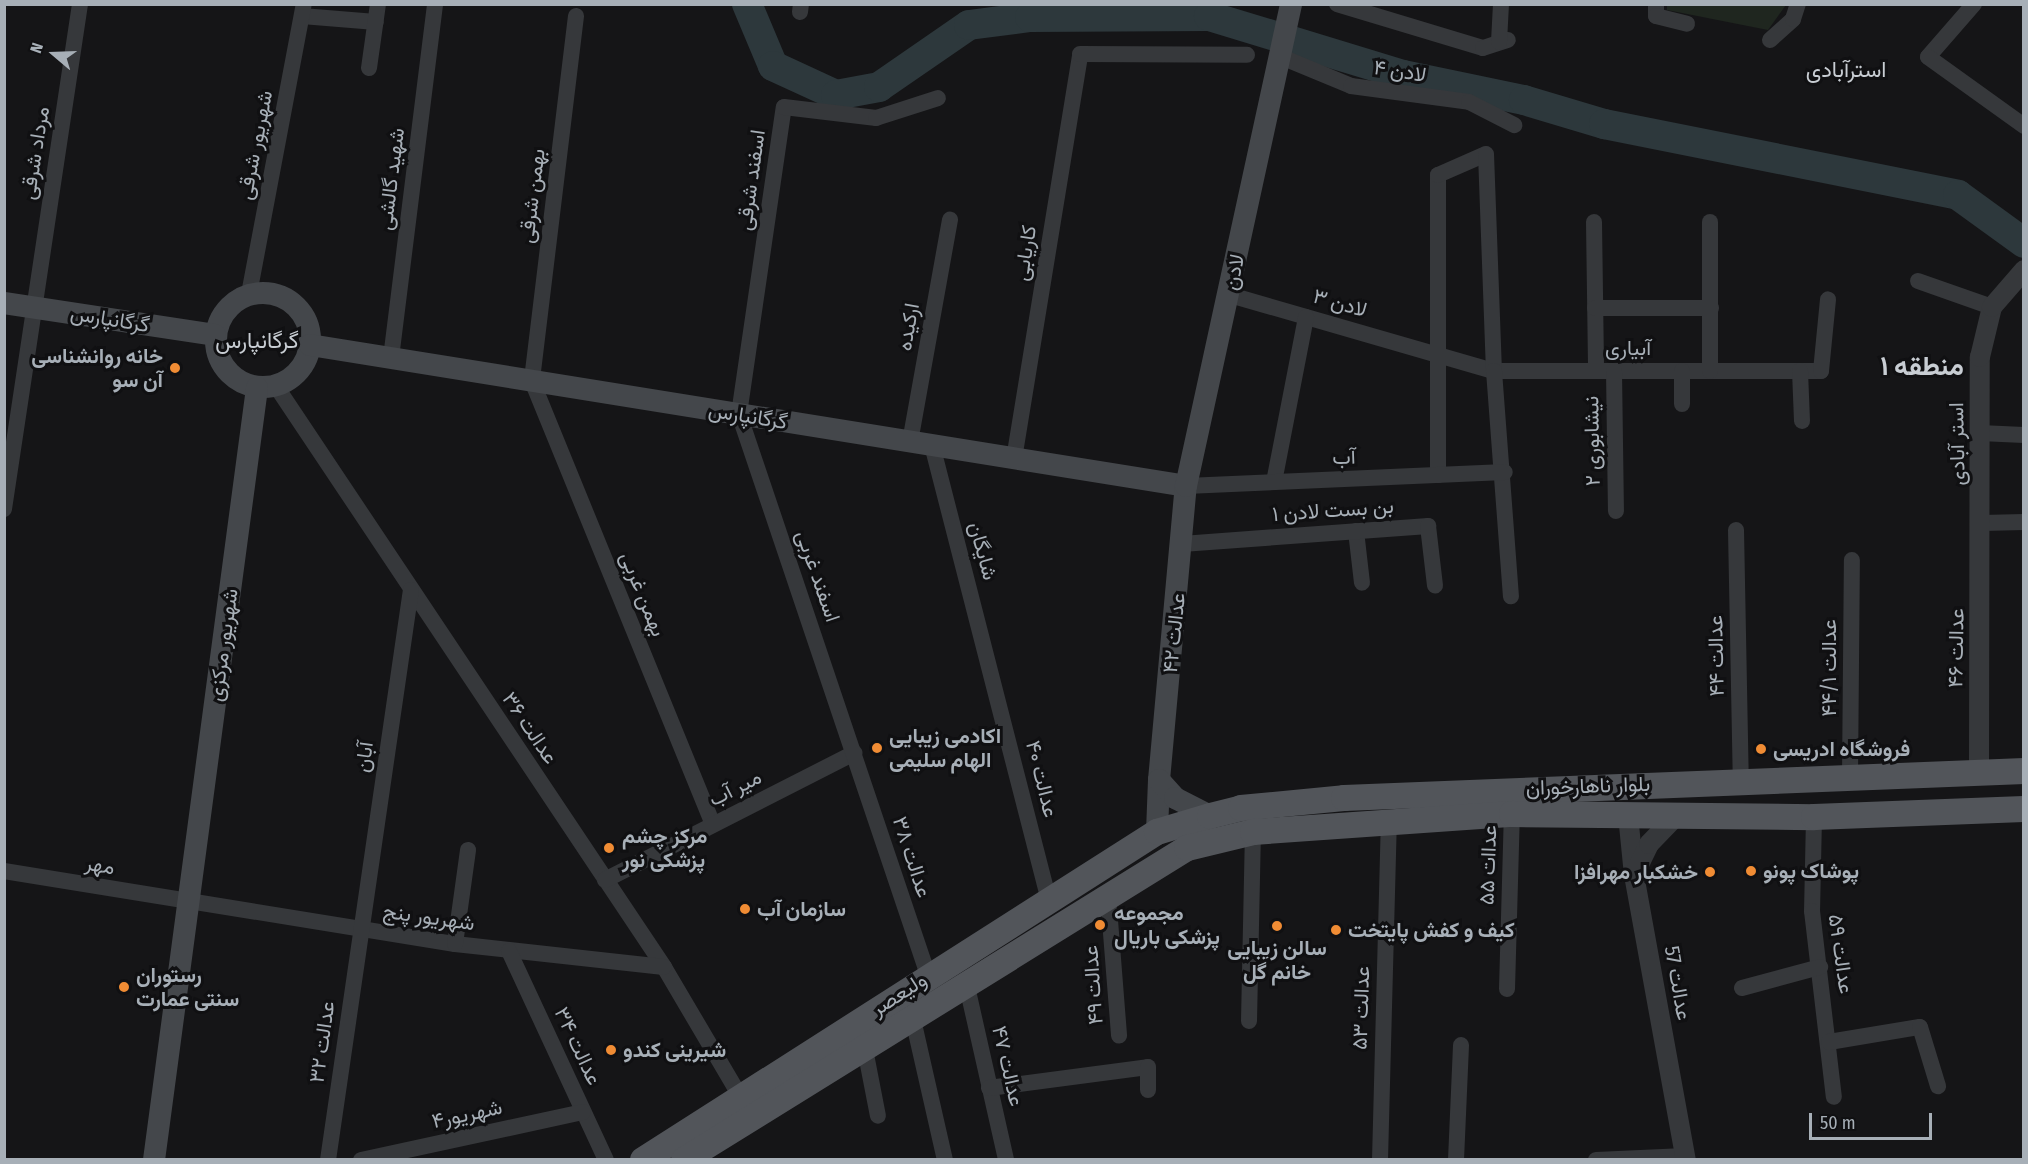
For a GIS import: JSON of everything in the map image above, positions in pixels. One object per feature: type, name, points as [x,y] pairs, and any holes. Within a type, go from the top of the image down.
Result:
[{"type":"main road","name":"لادن","points":[[1186,486],[1230,295],[1291,4]]},
{"type":"main road","points":[[268,292],[293,304],[309,327],[310,345],[299,370],[267,387],[225,370],[215,335],[227,310],[249,294],[268,292]]},
{"type":"main road","name":"گرگانپارس","points":[[4,303],[215,335]]},
{"type":"main road","name":"گرگانپارس","points":[[310,345],[1186,486]]},
{"type":"main road","name":"شهریور مرکزی","points":[[154,1160],[189,903],[267,387]]},
{"type":"main road","name":"عدالت ۴۲","points":[[1157,832],[1159,780],[1186,486]]},
{"type":"main road","name":"بلوار ناهارخوران","points":[[1157,832],[1210,816],[1296,801],[1626,785],[2024,771]]},
{"type":"main road","points":[[1159,780],[1175,798],[1210,816]]},
{"type":"main road","points":[[1626,785],[1628,815]]},
{"type":"main road","name":"بلوار ناهارخوران","points":[[1187,848],[1253,832],[1512,814],[1814,817],[2024,809]]},
{"type":"main road","name":"ولیعصر","points":[[684,1160],[746,1108],[928,975],[1157,832]]},
{"type":"main road","name":"ولیعصر","points":[[643,1160],[746,1108],[864,1044],[1187,848]]},
{"type":"street","name":"مرداد شرقی","points":[[4,508],[80,4]]},
{"type":"street","points":[[369,68],[378,4]]},
{"type":"street","name":"شهید گالشی","points":[[391,358],[435,4]]},
{"type":"street","points":[[1337,4],[1484,48],[1504,41],[1501,4]]},
{"type":"street","points":[[1656,4],[1656,16],[1687,24]]},
{"type":"street","points":[[1770,40],[1792,20],[1798,4]]},
{"type":"street","points":[[1974,4],[1928,57],[2024,126]]},
{"type":"street","points":[[303,10],[376,22]]},
{"type":"street","name":"شهریور شرقی","points":[[249,294],[303,10]]},
{"type":"street","name":"بهمن شرقی","points":[[532,381],[576,16]]},
{"type":"street","name":"کاریابی","points":[[1014,459],[1080,54],[1247,55]]},
{"type":"street","name":"۴ لادن","points":[[1280,56],[1351,86],[1469,102],[1514,125]]},
{"type":"street","name":"اسفند شرقی","points":[[739,414],[784,107],[876,118],[938,98]]},
{"type":"street","points":[[1438,475],[1438,175],[1486,154],[1494,371],[1505,472],[1511,596]]},
{"type":"street","name":"ارکیده","points":[[921,444],[950,220]]},
{"type":"street","points":[[1594,222],[1596,371]]},
{"type":"street","points":[[1710,222],[1710,371]]},
{"type":"street","name":"استر آبادی","points":[[1982,524],[1980,357],[1992,307],[2024,270]]},
{"type":"street","points":[[1918,281],[1992,307]]},
{"type":"street","name":"۳ لادن","points":[[1230,295],[1438,354]]},
{"type":"street","name":"آبیاری","points":[[1438,354],[1494,371],[1821,371],[1828,299]]},
{"type":"street","points":[[1595,308],[1711,308]]},
{"type":"street","points":[[1274,482],[1306,317]]},
{"type":"street","name":"نیشابوری ۲","points":[[1614,371],[1616,511]]},
{"type":"street","points":[[1682,371],[1682,404]]},
{"type":"street","points":[[1800,371],[1802,421]]},
{"type":"street","name":"بهمن غربی","points":[[532,381],[713,825]]},
{"type":"street","name":"عدالت ۳۶","points":[[267,387],[411,590],[664,967],[746,1108]]},
{"type":"street","name":"اسفند غربی","points":[[739,414],[854,753]]},
{"type":"street","points":[[1980,434],[2024,435]]},
{"type":"street","name":"شایگان","points":[[921,444],[991,669]]},
{"type":"street","name":"آب","points":[[1186,486],[1505,472]]},
{"type":"street","points":[[1982,524],[2024,522]]},
{"type":"street","name":"۴۶ عدالت","points":[[1979,772],[1982,524]]},
{"type":"street","name":"۱ بن بست لادن","points":[[1182,544],[1428,526],[1435,586]]},
{"type":"street","name":"۴۴ عدالت","points":[[1736,530],[1741,781]]},
{"type":"street","points":[[1356,531],[1362,583]]},
{"type":"street","name":"۴۴/۱ عدالت","points":[[1851,777],[1852,560]]},
{"type":"street","name":"آبان","points":[[361,930],[411,590]]},
{"type":"street","name":"عدالت ۴۰","points":[[991,669],[1049,900]]},
{"type":"street","name":"میر آب","points":[[605,880],[854,753]]},
{"type":"street","name":"عدالت ۳۸","points":[[854,753],[928,975]]},
{"type":"street","name":"عداات ۵۵","points":[[1508,989],[1512,814]]},
{"type":"street","name":"عدالت 57","points":[[1628,815],[1634,875],[1686,1158]]},
{"type":"street","points":[[1634,875],[1649,844],[1677,815]]},
{"type":"street","name":"عدالت ۵۹","points":[[1814,817],[1812,911],[1834,1097]]},
{"type":"street","name":"عدالت ۵۳","points":[[1380,1160],[1389,821]]},
{"type":"street","points":[[1249,1021],[1253,832]]},
{"type":"street","points":[[455,944],[468,850]]},
{"type":"street","name":"مهر","points":[[4,871],[189,903]]},
{"type":"street","name":"عدالت ۴۹","points":[[1108,895],[1119,1036]]},
{"type":"street","name":"شهریور پنج","points":[[189,903],[455,944],[664,967]]},
{"type":"street","name":"عدالت ۳۲","points":[[327,1160],[361,930]]},
{"type":"street","name":"عدالت ۳۴","points":[[509,951],[606,1160]]},
{"type":"street","points":[[1742,987],[1820,967]]},
{"type":"street","name":"عدالت ۴۷","points":[[966,982],[1006,1160]]},
{"type":"street","points":[[912,1015],[945,1160]]},
{"type":"street","points":[[1829,1042],[1920,1027],[1938,1086]]},
{"type":"street","points":[[864,1044],[878,1116]]},
{"type":"street","points":[[1456,1160],[1461,1045]]},
{"type":"street","points":[[990,1088],[1148,1067],[1148,1090]]},
{"type":"street","name":"شهریور۴","points":[[361,1160],[583,1112]]},
{"type":"street","points":[[1596,1160],[1686,1158]]},
{"type":"shaded area","points":[[1786,4],[1768,30],[1667,10],[1667,5]]},
{"type":"waterway","points":[[747,4],[773,66],[836,95],[879,87],[969,25],[1030,17],[1209,16],[1403,75],[1524,100],[1604,124],[1958,195],[2024,243]]},
{"type":"place","name":"خانه روانشناسی آن سو","points":[[175,368]]},
{"type":"place","name":"اکادمی زیبایی الهام سلیمی","points":[[877,748]]},
{"type":"place","name":"فروشگاه ادریسی","points":[[1761,749]]},
{"type":"place","name":"مرکز چشم پزشکی نور","points":[[609,848]]},
{"type":"place","name":"پوشاک پونو","points":[[1751,871]]},
{"type":"place","name":"خشكبار مهرافزا","points":[[1710,872]]},
{"type":"place","name":"سازمان آب","points":[[745,909]]},
{"type":"place","name":"مجموعه پزشکی باریال","points":[[1100,925]]},
{"type":"place","name":"سالن زیبایی خانم گل","points":[[1277,926]]},
{"type":"place","name":"کیف و کفش پایتخت","points":[[1336,930]]},
{"type":"place","name":"رستوران سنتی عمارت","points":[[124,987]]},
{"type":"place","name":"شیرینی کندو","points":[[611,1050]]},
{"type":"district","name":"استرآبادی","points":[[1846,70]]},
{"type":"district","name":"گرگانپارس","points":[[257,341]]},
{"type":"district","name":"منطقه ۱","points":[[1922,367]]}]
